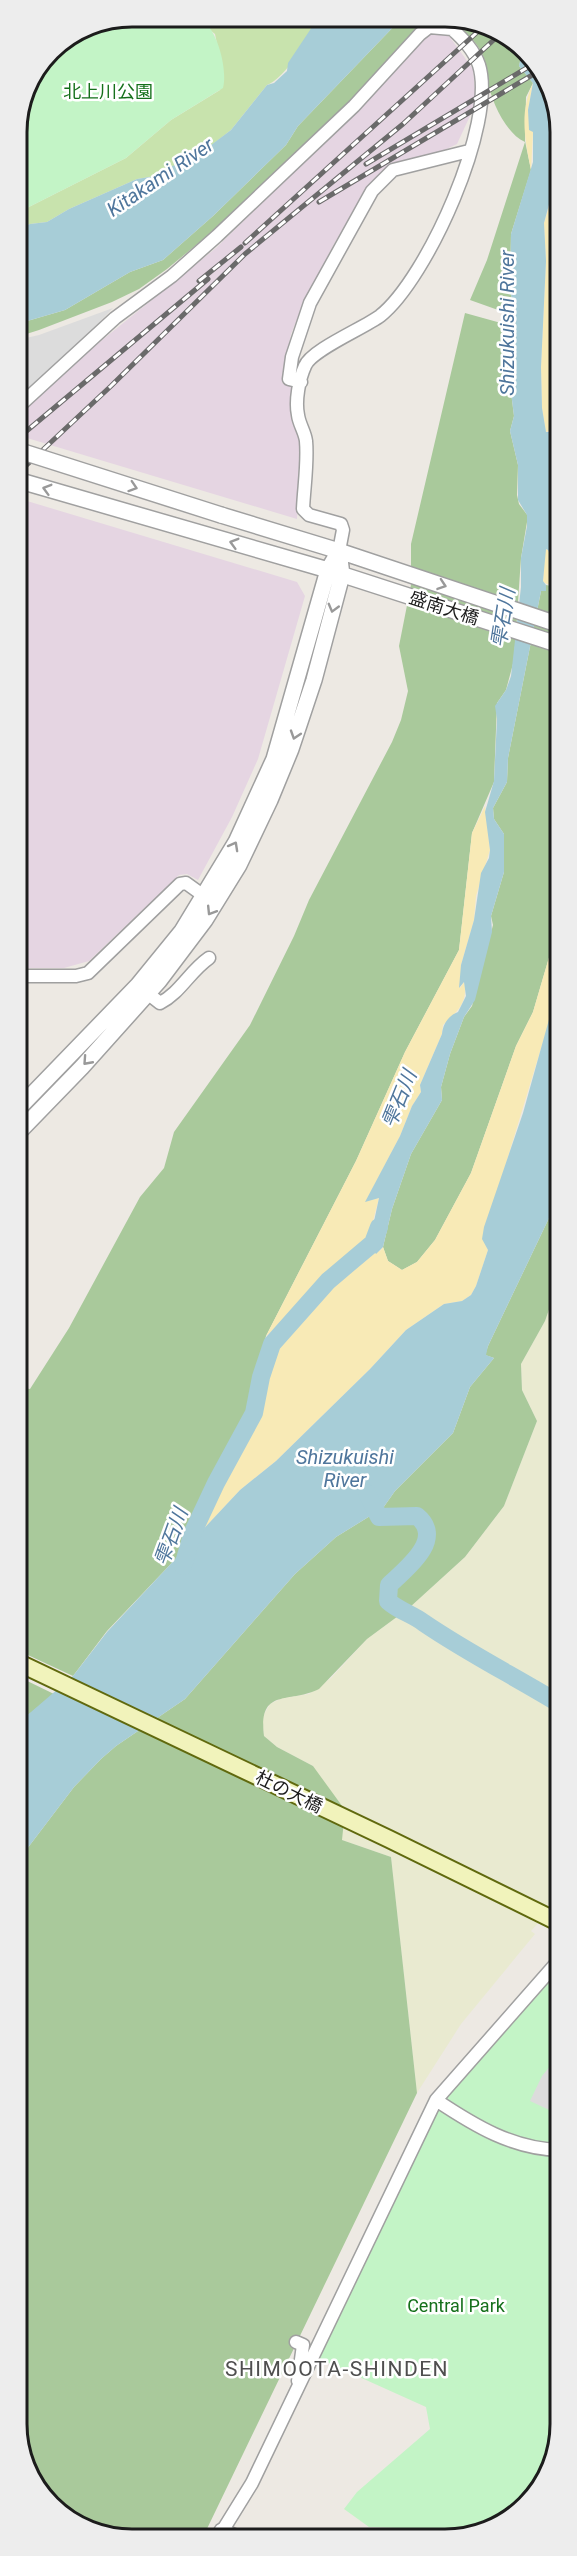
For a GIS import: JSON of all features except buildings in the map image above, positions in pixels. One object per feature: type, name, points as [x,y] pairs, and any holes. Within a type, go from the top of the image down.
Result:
[{"type":"main road","name":"杜の大橋","points":[[27,1667],[550,1918]]},
{"type":"street","points":[[27,399],[115,318],[172,276],[217,236],[354,106],[429,27],[452,29],[474,53],[479,66],[481,98],[479,118],[449,209],[428,254],[401,293],[381,315],[317,354],[305,364],[297,413],[306,441],[303,509],[309,515],[341,524],[343,530],[314,680],[291,750],[238,866],[205,920],[143,989],[82,1067],[27,1124]]},
{"type":"street","points":[[301,382],[288,380],[292,357],[310,303],[372,191],[393,170],[469,151]]},
{"type":"street","name":"盛南大橋","points":[[27,453],[339,551],[550,622]]},
{"type":"street","name":"盛南大橋","points":[[27,483],[290,559],[550,642]]},
{"type":"street","points":[[27,1100],[143,989],[204,896],[236,842],[274,759],[335,573]]},
{"type":"street","points":[[27,976],[76,976],[88,973],[180,884],[186,883],[204,896]]},
{"type":"street","points":[[143,989],[160,1003],[172,997],[196,967],[208,958]]},
{"type":"street","points":[[223,2529],[252,2483],[436,2100],[550,1970]]},
{"type":"street","points":[[436,2100],[484,2129],[513,2143],[550,2149]]},
{"type":"street","points":[[296,2342],[303,2344],[297,2375],[299,2384]]},
{"type":"shaded area","points":[[434,32],[449,36],[473,69],[476,103],[457,144],[368,187],[334,244],[303,304],[291,334],[282,383],[293,385],[292,412],[300,440],[297,519],[27,438],[27,406],[96,345],[216,248],[356,111],[425,35]]},
{"type":"shaded area","points":[[113,308],[27,393],[27,338]]},
{"type":"shaded area","points":[[27,501],[297,582],[305,596],[258,759],[232,817],[198,880],[187,874],[179,875],[89,961],[64,968],[27,968]]},
{"type":"shaded area","points":[[550,2066],[550,2110],[530,2101],[542,2076]]},
{"type":"green space","points":[[206,27],[313,27],[289,66],[267,85],[231,130],[190,162],[162,170],[155,176],[137,179],[69,209],[47,222],[27,225],[27,208],[126,158],[171,120],[220,90],[224,78],[215,34]]},
{"type":"green space","name":"北上川公園","points":[[209,27],[220,49],[224,70],[223,88],[171,120],[126,158],[27,208],[27,125],[38,85],[49,68],[73,45],[92,35],[123,28]]},
{"type":"green space","points":[[393,27],[418,27],[372,81],[218,227],[167,269],[139,289],[112,302],[27,334],[27,321],[65,310],[130,272],[163,260],[213,216],[286,145],[298,126]]},
{"type":"green space","points":[[460,28],[498,41],[509,49],[521,60],[519,66],[533,83],[526,97],[525,141],[531,170],[511,234],[510,289],[515,316],[470,300],[487,260],[525,142],[511,131],[500,115],[489,87],[483,55]]},
{"type":"green space","points":[[465,313],[515,327],[516,339],[508,368],[513,391],[511,392],[514,416],[510,431],[518,465],[517,495],[519,504],[528,516],[521,558],[514,660],[506,690],[497,703],[494,782],[472,833],[459,950],[405,1052],[356,1161],[266,1336],[245,1418],[224,1455],[186,1548],[107,1631],[73,1676],[27,1655],[27,1389],[30,1389],[69,1328],[140,1197],[164,1168],[174,1132],[250,1025],[294,936],[309,900],[392,742],[401,720],[408,691],[399,646],[411,585],[411,544]]},
{"type":"green space","points":[[546,585],[550,586],[550,954],[533,1012],[516,1046],[471,1173],[435,1240],[417,1262],[402,1270],[388,1261],[383,1247],[392,1209],[411,1154],[442,1100],[441,1087],[450,1054],[464,1017],[472,1006],[493,925],[491,916],[504,872],[504,834],[494,819],[493,808],[507,782],[508,758],[541,591],[546,591]]},
{"type":"green space","points":[[550,1214],[550,1307],[545,1321],[521,1364],[522,1390],[537,1421],[504,1506],[465,1557],[409,1608],[367,1639],[319,1689],[271,1704],[266,1710],[263,1721],[264,1736],[277,1747],[313,1766],[345,1810],[342,1840],[391,1857],[417,2093],[207,2529],[132,2529],[111,2527],[92,2521],[68,2507],[49,2488],[38,2471],[28,2438],[27,1849],[74,1787],[101,1759],[116,1746],[185,1699],[295,1574],[336,1537],[383,1508],[395,1491],[453,1433],[470,1387],[494,1358],[485,1355],[488,1346]]},
{"type":"green space","points":[[550,1307],[550,1691],[472,1648],[465,1658],[550,1706],[550,1910],[531,1931],[535,1934],[461,2024],[417,2093],[391,1857],[342,1840],[313,1766],[277,1747],[264,1736],[262,1718],[270,1704],[282,1698],[309,1694],[331,1678],[367,1639],[409,1608],[465,1557],[504,1506],[537,1421],[522,1390],[521,1364],[545,1321]]},
{"type":"green space","points":[[27,1681],[54,1694],[27,1716]]},
{"type":"green space","name":"Central Park","points":[[550,1970],[550,2431],[542,2464],[524,2493],[498,2515],[479,2523],[445,2529],[369,2527],[344,2509],[357,2492],[430,2429],[426,2407],[315,2357],[436,2100]]},
{"type":"sand","points":[[533,83],[528,110],[533,132],[531,170],[524,126],[526,105]]},
{"type":"sand","points":[[550,204],[550,431],[546,432],[542,408],[541,367],[546,261],[544,223]]},
{"type":"sand","points":[[545,549],[550,554],[550,586],[543,582]]},
{"type":"sand","points":[[485,806],[490,850],[476,896],[474,920],[461,965],[462,981],[459,986],[460,988],[464,982],[465,995],[457,1011],[443,1025],[442,1034],[420,1085],[421,1092],[366,1201],[379,1198],[367,1244],[373,1250],[380,1251],[383,1247],[388,1261],[402,1270],[417,1262],[435,1240],[471,1173],[516,1046],[533,1012],[550,954],[550,1019],[483,1239],[488,1250],[476,1286],[471,1295],[462,1301],[444,1304],[406,1330],[370,1369],[276,1461],[240,1490],[196,1537],[219,1484],[260,1411],[263,1388],[273,1355],[282,1338],[280,1333],[273,1330],[266,1336],[356,1161],[405,1052],[459,950],[472,833]]},
{"type":"water","name":"Kitakami River","points":[[312,27],[393,27],[298,126],[286,145],[213,216],[163,260],[130,272],[65,310],[27,321],[27,225],[47,222],[69,209],[137,179],[155,176],[172,166],[190,161],[231,130],[267,85],[274,83],[287,71],[288,63]]},
{"type":"water","name":"Shizukuishi River","points":[[520,61],[532,73],[539,85],[546,105],[550,132],[550,201],[544,223],[546,261],[541,367],[542,408],[546,432],[550,432],[550,554],[546,549],[543,581],[546,591],[541,591],[508,758],[507,782],[493,808],[494,819],[504,834],[504,872],[491,916],[492,932],[475,1000],[464,1017],[450,1054],[441,1087],[442,1100],[411,1154],[392,1209],[383,1247],[376,1254],[366,1241],[373,1226],[379,1198],[365,1202],[421,1092],[420,1085],[445,1024],[451,1016],[458,1012],[466,996],[464,982],[459,988],[461,965],[474,920],[481,873],[489,858],[490,850],[485,812],[494,781],[497,719],[495,706],[506,690],[511,676],[521,587],[521,558],[527,526],[527,515],[518,500],[518,465],[510,431],[514,416],[511,392],[513,391],[508,368],[516,339],[510,289],[511,234],[533,162],[533,132],[529,130],[528,110],[533,83],[519,66]]},
{"type":"water","name":"Shizukuishi River","points":[[550,1016],[550,1214],[488,1346],[486,1355],[494,1358],[470,1387],[453,1433],[395,1491],[383,1508],[336,1537],[295,1574],[185,1699],[116,1746],[101,1759],[74,1787],[27,1849],[27,1715],[73,1676],[107,1632],[240,1490],[276,1461],[370,1369],[406,1330],[444,1304],[462,1301],[471,1295],[488,1250],[482,1239],[484,1227],[523,1113]]},
{"type":"waterway","name":"雫石川","points":[[183,1566],[193,1532],[216,1483],[254,1413],[261,1377],[272,1344],[328,1281],[373,1243],[379,1227]]},
{"type":"waterway","points":[[367,1493],[379,1517],[417,1516],[425,1525],[427,1534],[420,1553],[389,1585],[388,1601],[550,1698]]},
{"type":"railway","points":[[245,243],[477,32]]},
{"type":"railway","points":[[27,465],[111,386],[245,254],[403,124],[494,39]]},
{"type":"railway","points":[[366,164],[528,67]]},
{"type":"railway","points":[[319,202],[533,75]]},
{"type":"railway","points":[[199,281],[241,247]]},
{"type":"railway","points":[[27,431],[208,279]]},
{"type":"district","name":"SHIMOOTA-SHINDEN","points":[[337,2369]]}]
